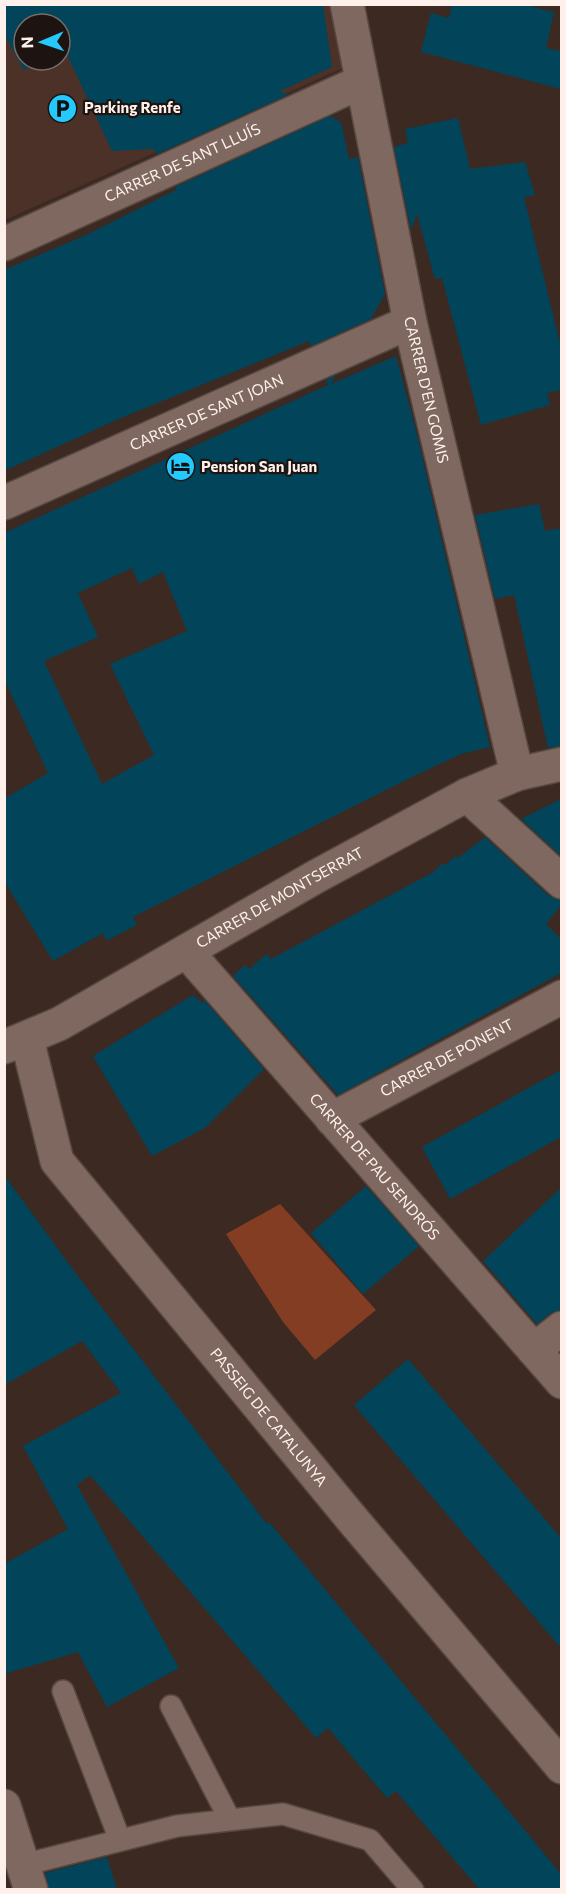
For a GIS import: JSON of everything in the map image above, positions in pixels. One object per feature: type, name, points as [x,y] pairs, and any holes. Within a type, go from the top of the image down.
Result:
[{"type":"street","name":"CARRER D'EN GOMIS","points":[[347,4],[410,322],[517,774]]},
{"type":"street","name":"CARRER DE SANT LLUÍS","points":[[4,244],[361,82]]},
{"type":"street","name":"CARRER DE SANT JOAN","points":[[4,503],[410,322]]},
{"type":"street","name":"CARRER DE MONTSERRAT","points":[[16,1043],[59,1024],[318,876],[467,795],[517,774],[561,764]]},
{"type":"street","points":[[467,795],[561,882]]},
{"type":"street","name":"CARRER DE PAU SENDRÓS","points":[[187,952],[561,1382]]},
{"type":"street","name":"CARRER DE PONENT","points":[[332,1119],[561,997]]},
{"type":"street","name":"PASSEIG DE CATALUNYA","points":[[16,1043],[57,1161],[561,1767]]},
{"type":"street","points":[[534,1350],[561,1328]]},
{"type":"street","points":[[4,1806],[27,1877]]},
{"type":"lane","points":[[63,1691],[120,1840]]},
{"type":"lane","points":[[171,1706],[230,1820]]},
{"type":"lane","points":[[27,1877],[120,1840],[177,1826],[283,1814],[370,1840],[413,1890]]},
{"type":"shaded area","points":[[4,5],[359,5],[365,58],[5,220]]},
{"type":"shaded area","points":[[280,1204],[376,1310],[315,1360],[283,1322],[226,1234]]},
{"type":"building","points":[[4,4],[323,4],[332,67],[280,91],[288,95],[157,154],[153,149],[112,151],[72,65],[72,12],[12,12],[12,48],[4,34]]},
{"type":"building","points":[[452,4],[521,4],[554,12],[546,48],[561,51],[561,89],[421,52],[431,13],[449,18]]},
{"type":"building","points":[[330,116],[341,122],[349,159],[358,157],[385,294],[371,319],[311,346],[309,341],[123,417],[4,471],[4,270],[86,235],[176,190],[175,187]]},
{"type":"building","points":[[458,118],[470,169],[525,162],[535,195],[524,197],[561,347],[561,390],[547,393],[550,405],[481,425],[442,278],[435,279],[417,214],[411,230],[394,147],[408,143],[405,129]]},
{"type":"building","points":[[396,356],[416,430],[490,747],[461,754],[408,779],[133,917],[137,925],[106,941],[103,933],[53,961],[4,881],[4,799],[48,773],[4,679],[4,533],[328,385],[326,380],[336,375],[331,384]],"holes":[[[132,568],[139,584],[163,572],[187,631],[110,664],[154,755],[102,784],[44,661],[98,637],[78,593]]]},
{"type":"building","points":[[539,504],[545,531],[561,528],[561,746],[548,748],[514,595],[495,599],[475,515]]},
{"type":"building","points":[[561,799],[561,856],[521,819]]},
{"type":"building","points":[[485,837],[549,896],[561,900],[561,905],[546,924],[561,939],[561,973],[338,1095],[233,976],[245,965],[249,969],[267,954],[271,959],[432,873],[443,863],[445,865],[456,856],[458,858]]},
{"type":"building","points":[[193,995],[202,1003],[204,1000],[264,1069],[205,1128],[152,1156],[93,1056]]},
{"type":"building","points":[[561,1070],[561,1137],[450,1199],[422,1147]]},
{"type":"building","points":[[4,1175],[74,1271],[267,1524],[269,1522],[561,1874],[561,1890],[480,1890],[396,1791],[387,1798],[328,1728],[316,1738],[90,1475],[77,1485],[179,1668],[107,1707],[78,1652],[4,1674],[4,1564],[68,1529],[23,1446],[121,1393],[82,1341],[4,1385]]},
{"type":"building","points":[[366,1186],[419,1246],[363,1294],[311,1233]]},
{"type":"building","points":[[561,1188],[561,1310],[551,1313],[537,1324],[483,1261]]},
{"type":"building","points":[[408,1359],[561,1538],[561,1648],[354,1405]]},
{"type":"building","points":[[107,1857],[117,1890],[49,1890],[45,1873]]},
{"type":"place","name":"Parking Renfe","points":[[63,108]]},
{"type":"place","name":"Pension San Juan","points":[[180,467]]}]
